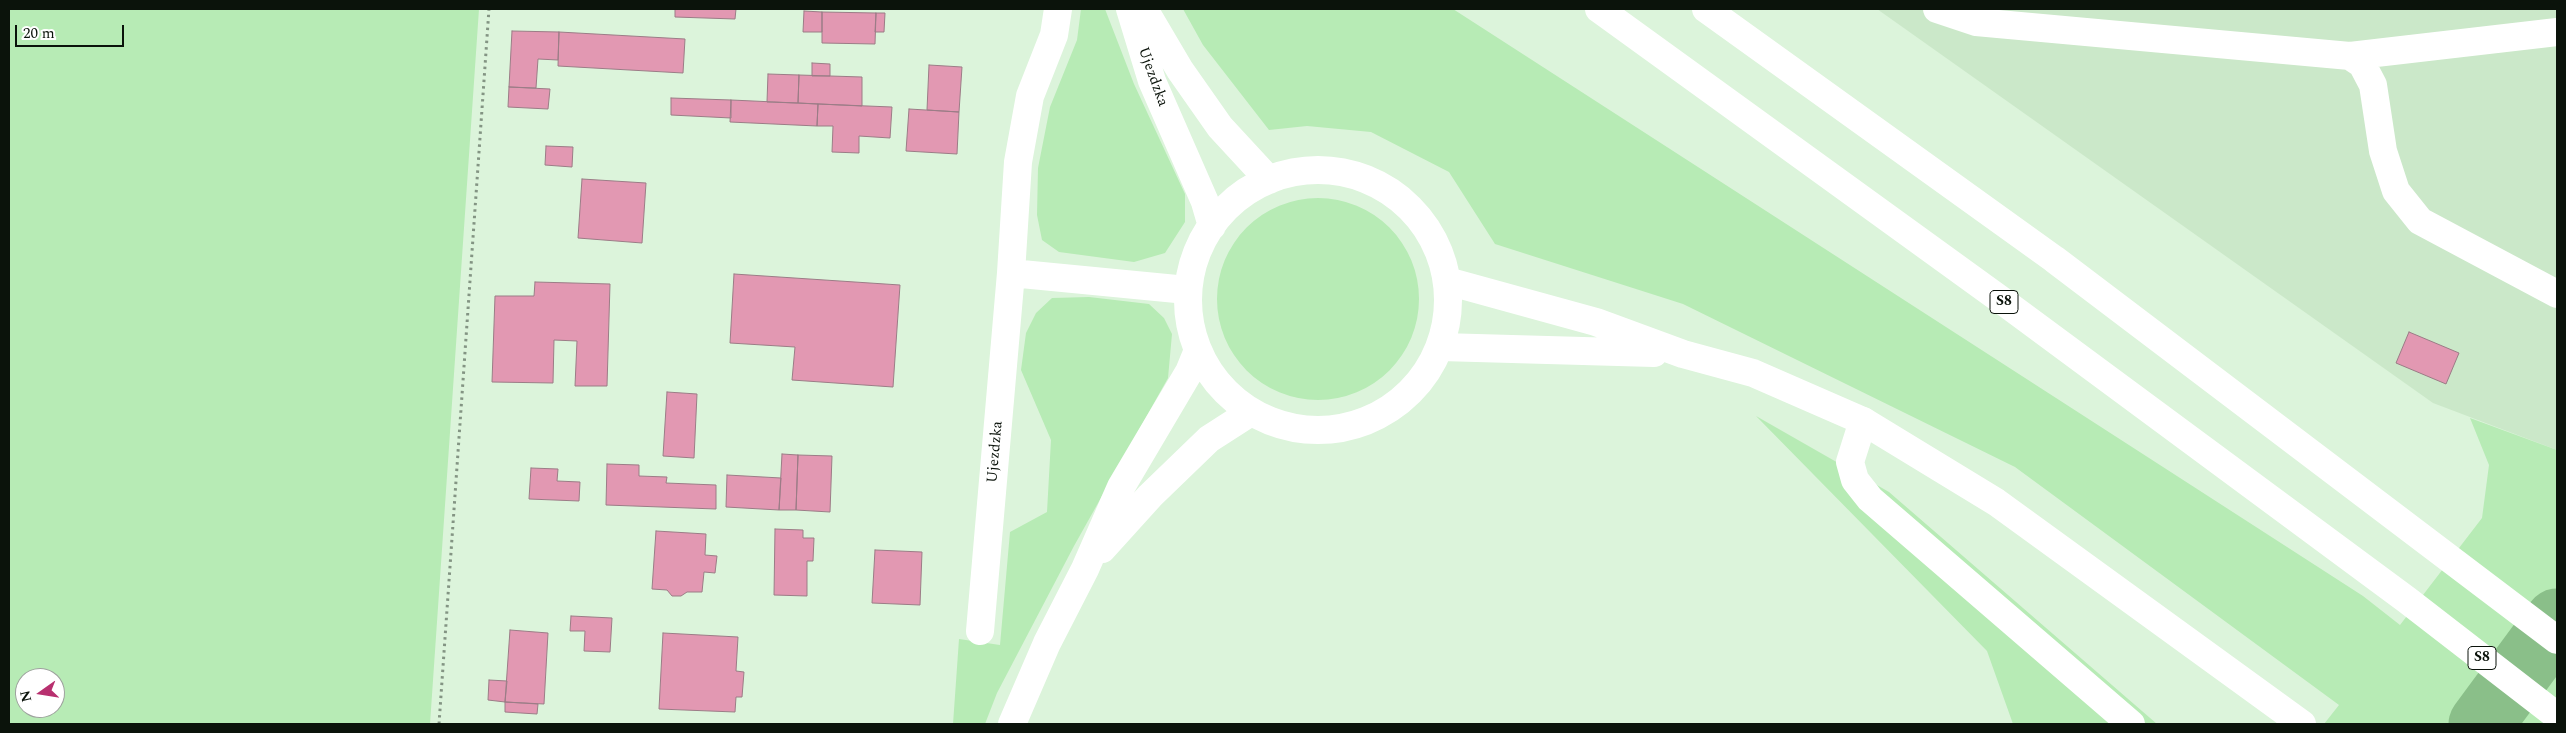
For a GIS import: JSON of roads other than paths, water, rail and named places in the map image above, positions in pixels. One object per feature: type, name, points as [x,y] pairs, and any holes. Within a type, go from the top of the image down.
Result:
[{"type":"main road","name":"Ujezdzka","points":[[980,631],[1011,272],[1018,162],[1030,96],[1054,35],[1058,9]]},
{"type":"main road","name":"Ujezdzka","points":[[1130,9],[1152,81],[1205,202],[1212,226]]},
{"type":"main road","name":"Ujezdzka","points":[[1144,9],[1180,70],[1220,127],[1269,180]]},
{"type":"main road","name":"S8","points":[[1598,9],[2008,305],[2407,600],[2557,716]]},
{"type":"main road","points":[[1706,9],[2054,258],[2557,640]]},
{"type":"main road","points":[[1937,9],[1976,22],[2350,56],[2557,32]]},
{"type":"main road","points":[[2350,56],[2362,64],[2373,85],[2383,151],[2396,191],[2420,221],[2557,294]]},
{"type":"main road","points":[[1327,170],[1356,175],[1383,187],[1407,204],[1426,227],[1440,253],[1448,281],[1448,314],[1441,347],[1422,380],[1395,406],[1362,424],[1324,431],[1286,427],[1251,412],[1229,396],[1211,374],[1198,350],[1190,324],[1187,290],[1194,260],[1212,226],[1237,199],[1269,180],[1297,172],[1327,170]]},
{"type":"main road","points":[[1011,272],[1187,290]]},
{"type":"main road","points":[[1448,281],[1596,322],[1683,354],[1753,373],[1863,421],[1996,502],[2302,724]]},
{"type":"main road","points":[[1441,347],[1683,354]]},
{"type":"main road","points":[[1012,724],[1047,643],[1085,569],[1121,487],[1188,372],[1198,350]]},
{"type":"main road","points":[[1085,569],[1150,496],[1209,439],[1251,412]]},
{"type":"main road","points":[[1863,421],[1850,462],[1855,480],[1870,499],[2131,724]]},
{"type":"waterway","points":[[2481,724],[2557,621]]}]
